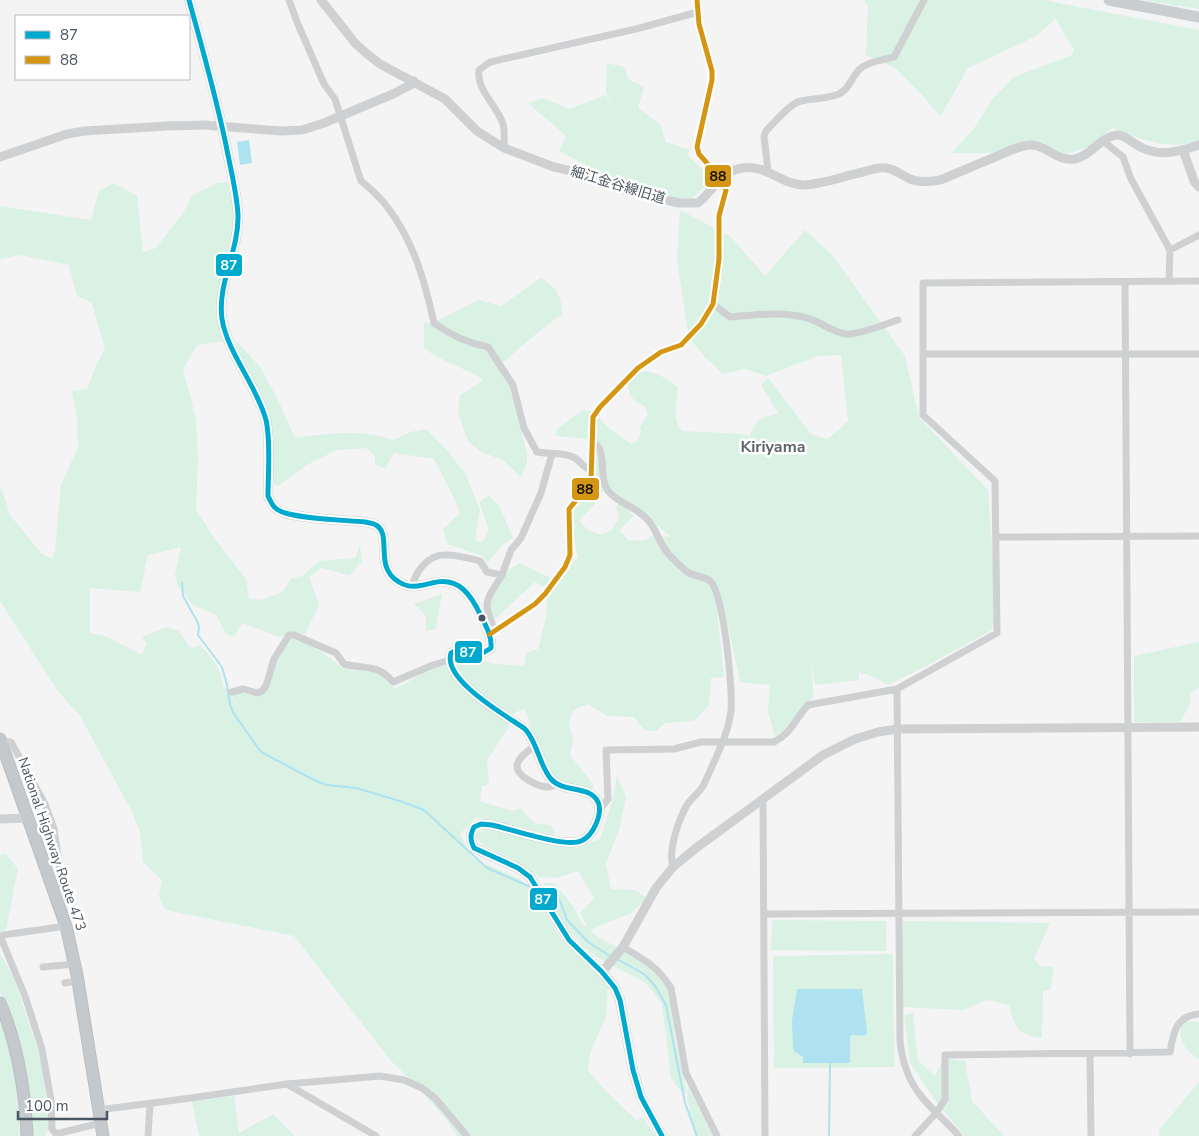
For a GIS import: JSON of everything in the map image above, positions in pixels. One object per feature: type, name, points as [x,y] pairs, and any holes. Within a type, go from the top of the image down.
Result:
[{"type":"highway","name":"National Highway Route 473","points":[[0,740],[66,926],[78,981],[103,1136]]},
{"type":"highway","points":[[0,1003],[10,1030],[18,1062],[25,1105],[27,1136]]},
{"type":"main road","points":[[189,0],[223,126],[235,187],[238,216],[237,240],[223,286],[222,321],[227,336],[266,420],[268,496],[273,506],[279,511],[291,515],[365,522],[376,525],[382,530],[384,538],[385,566],[398,582],[412,587],[444,582],[454,584],[472,596],[492,633],[491,648],[483,652],[455,651],[451,653],[450,660],[458,677],[468,689],[530,734],[546,772],[556,784],[589,793],[599,802],[600,810],[593,830],[590,835],[580,841],[561,842],[481,824],[474,827],[470,839],[474,848],[518,868],[530,877],[570,940],[615,988],[620,1000],[633,1070],[642,1096],[662,1136]]},
{"type":"main road","points":[[1109,0],[1199,17]]},
{"type":"street","points":[[290,0],[297,22],[320,76],[335,99],[361,181],[388,207],[402,228],[416,257],[434,323],[472,344],[488,347],[513,385],[524,428],[537,452],[570,455],[576,458],[585,468],[592,471]]},
{"type":"street","name":"細江金谷線旧道","points":[[321,0],[355,43],[366,53],[380,64],[445,99],[477,131],[504,148],[554,167],[598,177],[613,186],[627,191],[679,203],[698,203],[720,178],[742,168],[768,171],[789,182],[801,185],[815,184],[885,168],[895,170],[910,179],[920,182],[931,182],[1016,149],[1032,145],[1041,147],[1063,159],[1076,159],[1110,137],[1120,135],[1127,137],[1151,152],[1169,153],[1199,145]]},
{"type":"street","points":[[552,454],[541,493],[521,538],[511,550],[502,575],[486,602],[486,610],[492,633],[535,604],[545,594],[565,566],[570,555],[569,509],[592,482],[593,417],[600,407],[638,368],[661,352],[681,345],[701,324],[712,304],[719,259],[719,216],[726,190],[720,178],[699,154],[697,146],[712,80],[712,71],[699,24],[697,0]]},
{"type":"street","points":[[768,171],[764,136],[766,131],[799,101],[840,94],[846,89],[859,69],[865,65],[894,57],[924,0]]},
{"type":"street","points":[[504,148],[503,125],[495,108],[478,82],[479,70],[484,66],[490,62],[511,56],[636,29],[698,12]]},
{"type":"street","points":[[0,157],[75,132],[167,126],[223,126],[302,130],[393,94],[414,81]]},
{"type":"street","points":[[1103,141],[1123,157],[1131,178],[1170,250],[1169,281]]},
{"type":"street","points":[[1183,150],[1194,181],[1199,187]]},
{"type":"street","points":[[1170,250],[1199,235]]},
{"type":"street","points":[[600,810],[608,799],[606,750],[674,748],[701,742],[722,741],[774,742],[784,737],[792,729],[808,705],[897,689],[997,633],[995,481],[923,415],[923,283],[1199,281]]},
{"type":"street","points":[[1125,282],[1127,354],[1130,1054]]},
{"type":"street","points":[[712,304],[730,318],[766,314],[792,315],[815,320],[847,334],[898,320]]},
{"type":"street","points":[[923,354],[1199,354]]},
{"type":"street","points":[[593,441],[600,450],[604,481],[610,493],[637,509],[656,531],[666,552],[686,571],[692,575],[709,580],[715,588],[722,618],[729,668],[731,710],[722,741],[704,786],[687,805],[674,838],[671,860],[674,867]]},
{"type":"street","points":[[996,537],[1199,536]]},
{"type":"street","points":[[412,587],[418,571],[429,560],[442,555],[480,561],[487,572],[502,575]]},
{"type":"street","points":[[232,692],[243,689],[257,693],[262,691],[266,686],[274,659],[289,635],[294,635],[336,653],[344,664],[377,669],[385,673],[393,682],[450,660]]},
{"type":"street","points":[[897,689],[900,1041],[902,1057],[905,1067],[920,1095],[938,1112],[958,1136]]},
{"type":"street","points":[[602,972],[623,947],[656,888],[674,867],[824,755],[854,739],[878,732],[898,729],[1199,727]]},
{"type":"street","points":[[0,740],[11,742],[45,804],[54,829],[64,897],[57,900]]},
{"type":"street","points":[[535,744],[518,761],[518,771],[527,779],[539,785],[549,787],[556,784]]},
{"type":"street","points":[[763,800],[765,1136]]},
{"type":"street","points":[[0,819],[29,818]]},
{"type":"street","points":[[764,914],[1199,912]]},
{"type":"street","points":[[66,926],[3,935],[1,938],[25,996],[42,1050],[51,1100],[52,1129],[57,1135],[101,1124]]},
{"type":"street","points":[[623,947],[655,966],[671,988],[686,1073],[717,1136]]},
{"type":"street","points":[[42,967],[75,964]]},
{"type":"street","points":[[65,983],[78,981]]},
{"type":"street","points":[[915,1136],[938,1112],[945,1099],[945,1055],[1170,1052],[1173,1032],[1177,1024],[1185,1017],[1199,1014]]},
{"type":"street","points":[[1090,1054],[1091,1136]]},
{"type":"street","points":[[98,1110],[288,1084],[380,1076],[404,1080],[422,1088],[435,1098],[467,1136]]},
{"type":"street","points":[[288,1084],[376,1136]]},
{"type":"street","points":[[148,1136],[150,1104]]},
{"type":"green space","points":[[864,0],[1043,0],[1199,30],[1199,141],[1177,145],[1166,144],[1144,140],[1112,128],[1089,147],[1065,154],[1043,143],[996,153],[951,153],[973,130],[992,100],[1014,77],[1072,55],[1074,50],[1053,15],[1054,20],[1036,36],[968,68],[940,117],[924,97],[895,68],[866,55],[868,3],[866,4]]},
{"type":"green space","points":[[1142,0],[1199,0],[1199,9],[1146,1]]},
{"type":"green space","points":[[607,63],[624,67],[629,80],[644,87],[638,108],[660,124],[666,142],[691,150],[687,154],[713,180],[690,200],[651,194],[590,172],[591,168],[559,151],[566,136],[528,103],[544,98],[569,109],[606,95],[612,104],[606,92]]},
{"type":"green space","points":[[227,182],[235,210],[232,238],[215,310],[224,341],[197,345],[183,369],[196,419],[198,458],[196,509],[212,535],[246,579],[249,598],[261,600],[282,592],[292,578],[302,576],[319,561],[355,558],[360,545],[362,561],[348,575],[321,568],[309,577],[319,605],[305,634],[290,633],[280,637],[242,623],[234,637],[226,634],[216,615],[193,605],[178,586],[175,575],[181,547],[148,555],[140,592],[90,588],[90,633],[105,636],[142,655],[147,644],[142,637],[167,627],[179,631],[190,648],[200,645],[212,659],[221,675],[223,687],[227,689],[254,734],[228,689],[258,697],[267,690],[276,658],[290,638],[296,637],[320,651],[344,669],[379,673],[394,688],[401,686],[431,668],[456,663],[457,657],[497,664],[524,666],[526,653],[538,649],[546,618],[548,588],[535,582],[492,622],[489,601],[508,571],[519,563],[557,581],[578,557],[571,525],[577,530],[573,522],[572,511],[592,487],[596,472],[591,466],[589,439],[556,436],[557,429],[582,410],[592,411],[608,427],[631,444],[638,441],[641,432],[640,427],[648,414],[645,406],[634,400],[629,391],[628,383],[637,374],[642,372],[653,373],[678,387],[676,416],[679,427],[683,431],[742,434],[751,437],[750,434],[758,420],[778,413],[761,385],[768,378],[812,435],[828,439],[848,421],[841,355],[818,356],[766,376],[745,369],[723,374],[689,338],[677,260],[680,210],[731,237],[765,276],[805,230],[833,256],[905,356],[919,417],[988,490],[996,605],[992,630],[888,685],[874,677],[859,672],[859,680],[815,685],[810,656],[814,696],[790,727],[775,737],[768,712],[770,685],[740,682],[724,606],[716,601],[724,677],[711,678],[709,705],[694,721],[665,723],[656,731],[644,730],[634,717],[607,716],[588,704],[573,710],[569,723],[573,740],[570,755],[593,784],[593,788],[570,786],[553,775],[524,708],[506,718],[509,727],[487,760],[489,784],[482,786],[480,801],[512,811],[521,809],[534,823],[550,825],[556,833],[551,835],[476,817],[460,834],[472,858],[520,879],[533,892],[561,939],[608,984],[606,1017],[590,1053],[588,1071],[636,1120],[643,1118],[656,1136],[457,1136],[446,1119],[415,1084],[391,1061],[294,936],[165,910],[159,896],[162,880],[143,862],[140,832],[131,810],[80,716],[57,690],[0,601],[0,489],[2,489],[10,515],[42,554],[52,559],[55,551],[61,485],[78,447],[77,419],[72,391],[87,389],[97,363],[105,349],[92,303],[77,296],[69,265],[20,255],[0,259],[0,206],[91,220],[99,191],[114,183],[137,196],[143,252],[156,248],[183,213],[192,196],[217,183]],"holes":[[[600,477],[612,494],[647,514],[654,523],[672,537],[653,536],[642,541],[628,540],[619,530],[634,516],[620,501],[616,507],[619,518],[611,530],[601,534],[589,530],[579,521],[594,505],[604,489]]]},
{"type":"green space","points":[[541,278],[555,289],[561,302],[563,314],[503,362],[527,453],[527,463],[521,477],[503,460],[481,452],[468,441],[458,413],[460,395],[483,381],[478,376],[435,356],[424,348],[424,322],[430,324],[478,300],[501,306]]},
{"type":"green space","points":[[237,341],[260,367],[277,398],[295,438],[356,433],[394,440],[411,432],[426,429],[448,451],[466,475],[480,510],[475,540],[482,543],[489,530],[479,502],[489,495],[500,507],[513,538],[503,544],[487,563],[483,556],[447,544],[443,529],[460,513],[434,459],[394,453],[385,469],[375,464],[375,456],[366,448],[337,450],[307,465],[278,486],[271,482],[270,424],[235,347]]},
{"type":"green space","points":[[442,594],[436,629],[426,631],[426,616],[414,604]]},
{"type":"green space","points":[[1199,642],[1199,688],[1191,693],[1189,706],[1180,722],[1134,722],[1134,656]]},
{"type":"green space","points":[[617,776],[626,797],[620,827],[606,864],[611,889],[635,890],[647,898],[631,913],[590,930],[598,937],[644,962],[663,981],[668,990],[674,1012],[675,1038],[687,1093],[680,1090],[671,1078],[662,1004],[646,983],[598,958],[583,946],[570,931],[552,903],[543,883],[554,883],[573,906],[581,922],[588,928],[580,913],[594,898],[578,871],[556,878],[539,877],[508,857],[484,846],[476,837],[477,833],[484,830],[500,831],[577,848],[600,839],[612,802]]},
{"type":"green space","points":[[6,854],[18,869],[6,930],[0,932],[0,855]]},
{"type":"green space","points":[[772,920],[886,921],[886,951],[771,950]]},
{"type":"green space","points":[[903,921],[1050,923],[1034,959],[1040,966],[1054,967],[1051,989],[1043,991],[1042,1038],[1027,1034],[1018,1029],[1009,1005],[987,1000],[964,1010],[902,1007]]},
{"type":"green space","points":[[0,953],[14,979],[42,1062],[49,1127],[45,1136],[31,1136],[10,1016],[0,992]]},
{"type":"green space","points":[[893,954],[894,1067],[774,1068],[773,956]]},
{"type":"green space","points":[[913,1013],[918,1061],[935,1076],[944,1058],[965,1061],[972,1101],[1004,1136],[965,1136],[937,1103],[910,1063],[904,1015]]},
{"type":"green space","points":[[1183,1021],[1199,1022],[1199,1059],[1189,1052],[1183,1043],[1180,1033]]},
{"type":"green space","points":[[0,1022],[12,1064],[20,1136],[0,1136]]},
{"type":"green space","points":[[1199,1082],[1199,1136],[1159,1136],[1159,1130]]},
{"type":"green space","points":[[688,1086],[713,1136],[695,1136],[687,1100]]},
{"type":"green space","points":[[234,1096],[239,1133],[273,1114],[295,1136],[199,1136],[192,1101]]},
{"type":"water","points":[[249,140],[252,163],[240,165],[237,142]]},
{"type":"water","points":[[797,989],[862,989],[867,1032],[865,1036],[852,1035],[850,1037],[850,1063],[803,1063],[803,1057],[795,1052],[793,1048],[792,1021]]},
{"type":"waterway","points":[[182,583],[183,596],[199,626],[198,635],[222,667],[230,705],[234,714],[261,752],[318,782],[327,785],[356,788],[424,810],[487,868],[531,887]]},
{"type":"waterway","points":[[546,887],[549,887],[560,901],[567,920],[588,942],[610,956]]},
{"type":"waterway","points":[[617,959],[644,974],[655,986],[666,1005],[685,1103],[697,1136]]},
{"type":"waterway","points":[[829,1136],[830,1063]]},
{"type":"transit line","name":"87","points":[[189,0],[220,116],[238,215],[235,241],[225,280],[221,306],[222,319],[230,344],[256,395],[266,420],[269,447],[268,496],[272,505],[287,514],[365,522],[376,525],[381,530],[383,536],[385,560],[391,576],[407,586],[450,582],[463,589],[473,601],[485,624],[490,635],[491,648],[483,653],[455,651],[451,653],[451,663],[456,674],[478,696],[525,729],[533,741],[551,779],[562,786],[589,793],[598,802],[599,816],[597,822],[590,834],[581,841],[563,842],[551,840],[481,824],[474,827],[471,840],[474,848],[518,868],[530,877],[569,940],[602,972],[615,988],[620,1000],[633,1070],[641,1097],[662,1136]]},
{"type":"transit line","name":"88","points":[[490,634],[535,604],[565,567],[570,555],[569,509],[591,482],[593,417],[600,407],[638,368],[661,352],[681,345],[701,324],[713,304],[719,259],[719,216],[726,190],[720,178],[699,154],[697,147],[712,80],[712,71],[699,24],[697,0]]},
{"type":"district","name":"Kiriyama","points":[[773,447]]}]
